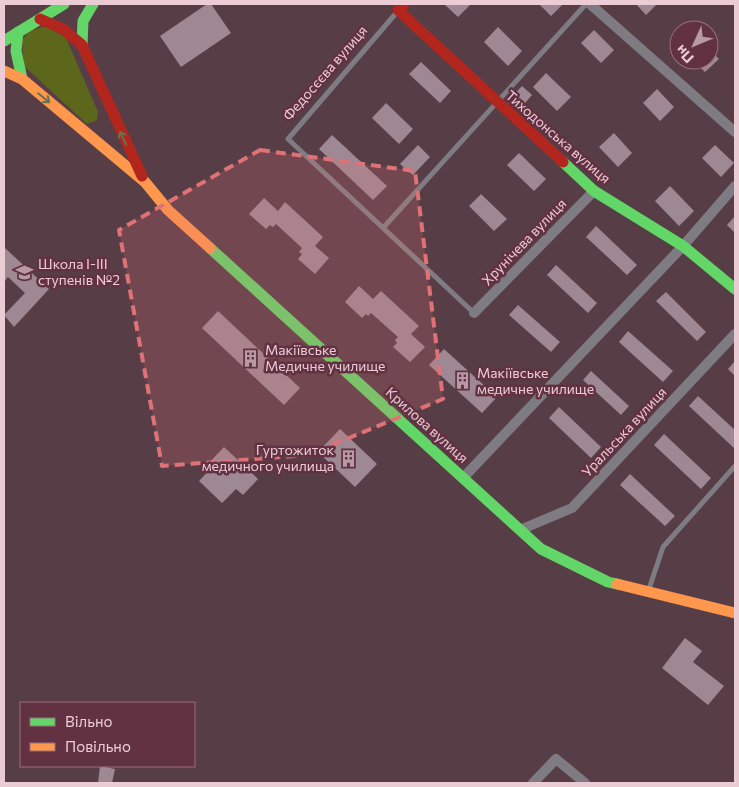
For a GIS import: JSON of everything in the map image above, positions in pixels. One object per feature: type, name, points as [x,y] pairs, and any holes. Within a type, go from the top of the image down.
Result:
[{"type":"main road","points":[[82,45],[83,21],[93,4]]},
{"type":"main road","points":[[4,41],[59,5]]},
{"type":"main road","name":"Тиходонська вулиця","points":[[401,7],[497,103],[594,191],[682,246],[735,289]]},
{"type":"main road","points":[[40,19],[57,24],[71,32],[82,45],[145,182]]},
{"type":"main road","points":[[18,32],[16,51],[22,79]]},
{"type":"main road","points":[[4,72],[22,79],[145,182]]},
{"type":"main road","points":[[89,134],[99,134],[111,124],[114,118]]},
{"type":"main road","name":"Крилова вулиця","points":[[145,182],[168,210],[541,549],[608,582],[735,613]]},
{"type":"street","points":[[590,4],[735,132]]},
{"type":"street","points":[[463,478],[682,246],[735,186]]},
{"type":"street","name":"Хрунічева вулиця","points":[[474,313],[594,191]]},
{"type":"street","name":"Уральська вулиця","points":[[520,530],[572,508],[735,334]]},
{"type":"street","points":[[533,783],[556,759],[585,783]]},
{"type":"lane","points":[[474,313],[383,228],[586,4]]},
{"type":"lane","name":"Федосєєва вулиця","points":[[383,228],[288,139],[401,7]]},
{"type":"lane","points":[[648,592],[663,546],[735,466]]},
{"type":"highlighted area","points":[[260,150],[415,171],[443,399],[308,455],[162,466],[119,230]]},
{"type":"green space","points":[[49,27],[66,38],[98,112],[97,120],[87,124],[24,66],[22,40],[30,31]]},
{"type":"building","points":[[207,4],[211,4],[231,33],[181,67],[160,36]]},
{"type":"building","points":[[444,4],[471,4],[458,17]]},
{"type":"building","points":[[539,4],[563,4],[551,16]]},
{"type":"building","points":[[636,4],[657,4],[646,15]]},
{"type":"building","points":[[498,27],[522,51],[508,66],[484,42]]},
{"type":"building","points":[[594,30],[614,50],[601,63],[581,43]]},
{"type":"building","points":[[421,62],[451,91],[440,103],[409,74]]},
{"type":"building","points":[[546,73],[571,97],[557,111],[533,87]]},
{"type":"building","points":[[522,86],[532,95],[518,111],[507,102]]},
{"type":"building","points":[[657,89],[674,107],[660,121],[643,103]]},
{"type":"building","points":[[386,103],[413,129],[399,144],[372,118]]},
{"type":"building","points":[[614,133],[632,153],[618,167],[599,147]]},
{"type":"building","points":[[332,135],[387,186],[373,200],[319,149]]},
{"type":"building","points":[[418,145],[430,157],[413,175],[400,164]]},
{"type":"building","points":[[715,145],[734,163],[721,177],[702,158]]},
{"type":"building","points":[[519,153],[546,179],[534,191],[507,165]]},
{"type":"building","points":[[670,186],[694,211],[679,226],[655,201]]},
{"type":"building","points":[[481,194],[507,219],[494,231],[469,206]]},
{"type":"building","points":[[264,198],[278,211],[285,202],[323,237],[315,246],[329,258],[315,274],[298,259],[302,254],[299,252],[302,248],[276,224],[273,227],[270,225],[266,229],[249,214]]},
{"type":"building","points":[[735,216],[735,233],[727,225]]},
{"type":"building","points":[[596,226],[637,265],[627,275],[586,237]]},
{"type":"building","points":[[4,247],[49,289],[14,327],[4,315],[25,293],[8,277],[4,282]]},
{"type":"building","points":[[556,265],[597,303],[588,313],[547,275]]},
{"type":"building","points":[[359,286],[373,299],[381,291],[419,326],[411,334],[425,347],[410,362],[393,347],[397,343],[395,340],[398,337],[371,313],[368,316],[366,314],[362,318],[345,302]]},
{"type":"building","points":[[666,292],[706,332],[697,341],[656,301]]},
{"type":"building","points":[[518,305],[560,342],[551,352],[509,315]]},
{"type":"building","name":"Макіївське Медичне училище","points":[[218,311],[300,388],[284,405],[202,328]]},
{"type":"building","points":[[628,331],[673,371],[663,382],[619,342]]},
{"type":"building","name":"Макіївське медичне училище","points":[[444,349],[497,397],[482,413],[429,365]]},
{"type":"building","points":[[735,361],[735,376],[728,369]]},
{"type":"building","points":[[591,371],[629,406],[621,415],[583,380]]},
{"type":"building","points":[[698,396],[735,430],[735,449],[689,406]]},
{"type":"building","points":[[559,407],[601,447],[591,458],[549,418]]},
{"type":"building","name":"Гуртожиток медичного училища","points":[[340,429],[377,464],[355,487],[318,452]]},
{"type":"building","points":[[664,434],[711,478],[701,489],[654,445]]},
{"type":"building","points":[[224,447],[258,479],[243,495],[236,489],[222,503],[199,481],[212,467],[209,463]]},
{"type":"building","points":[[630,474],[675,516],[665,526],[620,485]]},
{"type":"building","points":[[685,638],[702,651],[693,662],[724,686],[708,705],[662,668]]},
{"type":"building","points":[[100,767],[115,769],[112,783],[98,783]]},
{"type":"traffic: fast","points":[[4,41],[64,4]]},
{"type":"traffic: fast","points":[[82,45],[83,21],[93,4]]},
{"type":"traffic: fast","points":[[18,32],[16,51],[22,79]]},
{"type":"traffic: fast","points":[[563,162],[594,191],[683,246],[735,289]]},
{"type":"traffic: fast","points":[[210,248],[541,549],[608,582],[617,584]]},
{"type":"traffic: slow","points":[[4,71],[22,79],[145,182],[168,210],[210,248]]},
{"type":"traffic: slow","points":[[617,584],[735,613]]},
{"type":"traffic: jam","points":[[404,4],[398,10],[563,162]]},
{"type":"traffic: jam","points":[[40,19],[63,29],[82,45],[142,176]]},
{"type":"place","name":"Школа I-III ступенів №2","points":[[24,272]]},
{"type":"place","name":"Макіївське Медичне училище","points":[[251,358]]},
{"type":"place","name":"Макіївське медичне училище","points":[[463,381]]},
{"type":"place","name":"Гуртожиток медичного училища","points":[[348,458]]}]
